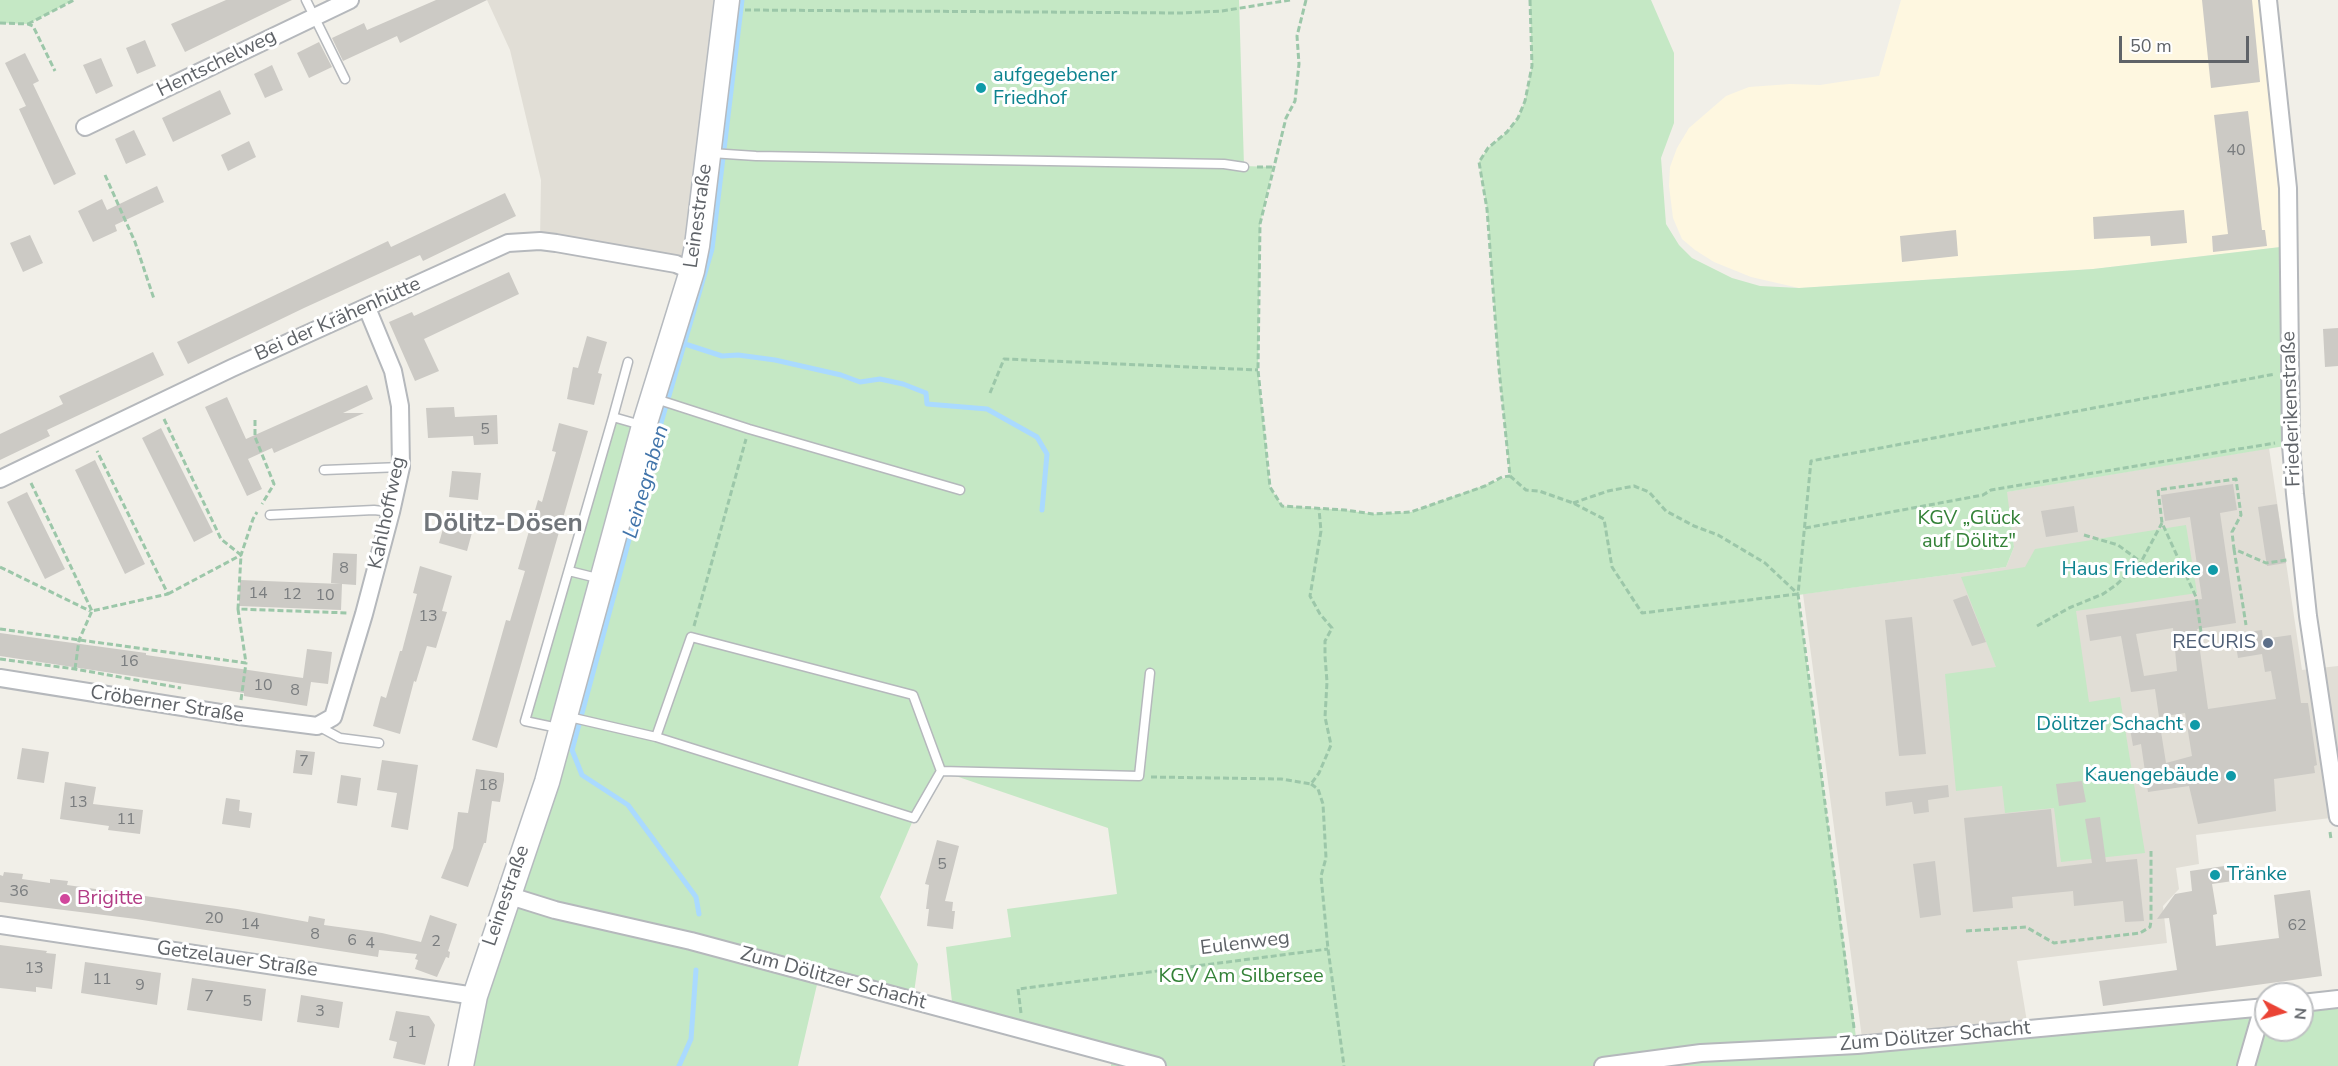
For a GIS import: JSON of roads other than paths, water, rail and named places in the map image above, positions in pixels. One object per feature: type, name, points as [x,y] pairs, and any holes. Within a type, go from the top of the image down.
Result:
[{"type":"main road","name":"Leinestraße","points":[[461,1066],[475,996],[507,895],[547,782],[572,721],[601,579],[644,426],[662,401],[718,154],[727,0]]},
{"type":"street","name":"Hentschelweg","points":[[85,127],[350,0]]},
{"type":"street","name":"Friederikenstraße","points":[[2268,0],[2288,188],[2291,445],[2295,494],[2308,616],[2338,817]]},
{"type":"street","name":"Bei der Krähenhütte","points":[[0,479],[157,404],[508,243],[526,241],[556,243],[676,264],[692,271]]},
{"type":"street","name":"Kahlhoffweg","points":[[317,726],[333,717],[392,512],[401,467],[400,406],[393,370],[367,308]]},
{"type":"street","name":"Cröberner Straße","points":[[0,678],[317,726]]},
{"type":"street","name":"Zum Dölitzer Schacht","points":[[507,895],[555,910],[691,941],[1157,1066]]},
{"type":"street","name":"Getzelauer Straße","points":[[0,925],[475,996]]},
{"type":"street","points":[[2314,1002],[2338,999]]},
{"type":"street","name":"Zum Dölitzer Schacht","points":[[1603,1066],[1701,1053],[1857,1045],[2254,1008]]},
{"type":"street","points":[[2246,1066],[2254,1041]]},
{"type":"lane","points":[[306,0],[345,79]]},
{"type":"lane","points":[[718,154],[1224,164],[1244,167]]},
{"type":"lane","points":[[628,362],[525,721],[572,721],[656,736],[914,818],[941,771]]},
{"type":"lane","points":[[662,401],[749,429],[960,490]]},
{"type":"lane","points":[[613,417],[644,426]]},
{"type":"lane","points":[[324,470],[401,467]]},
{"type":"lane","points":[[270,515],[374,510],[392,512]]},
{"type":"lane","points":[[569,570],[601,579]]},
{"type":"lane","points":[[656,736],[691,637],[913,695],[941,771]]},
{"type":"lane","points":[[941,771],[1139,776],[1150,673]]},
{"type":"lane","points":[[317,726],[340,738],[379,743]]},
{"type":"waterway","name":"Leinegraben","points":[[699,914],[696,897],[628,805],[582,775],[572,750],[656,440],[712,249],[742,0]]},
{"type":"waterway","points":[[685,344],[722,356],[738,355],[775,360],[841,375],[860,382],[880,379],[903,384],[926,393],[927,404],[987,409],[1037,437],[1047,454],[1042,510]]},
{"type":"waterway","name":"Leinegraben","points":[[679,1066],[691,1039],[696,970]]},
{"type":"place","name":"aufgegebener Friedhof","points":[[981,88]]},
{"type":"place","name":"Haus Friederike","points":[[2213,570]]},
{"type":"place","name":"RECURIS","points":[[2268,643]]},
{"type":"place","name":"Dölitzer Schacht","points":[[2195,725]]},
{"type":"place","name":"Kauengebäude","points":[[2231,776]]},
{"type":"place","name":"Tränke","points":[[2215,875]]},
{"type":"place","name":"Brigitte","points":[[65,899]]},
{"type":"district","name":"Dölitz-Dösen","points":[[503,525]]},
{"type":"park label","name":"KGV „Glück auf Dölitz\"","points":[[1969,530]]},
{"type":"park label","name":"KGV Am Silbersee","points":[[1241,977]]}]
